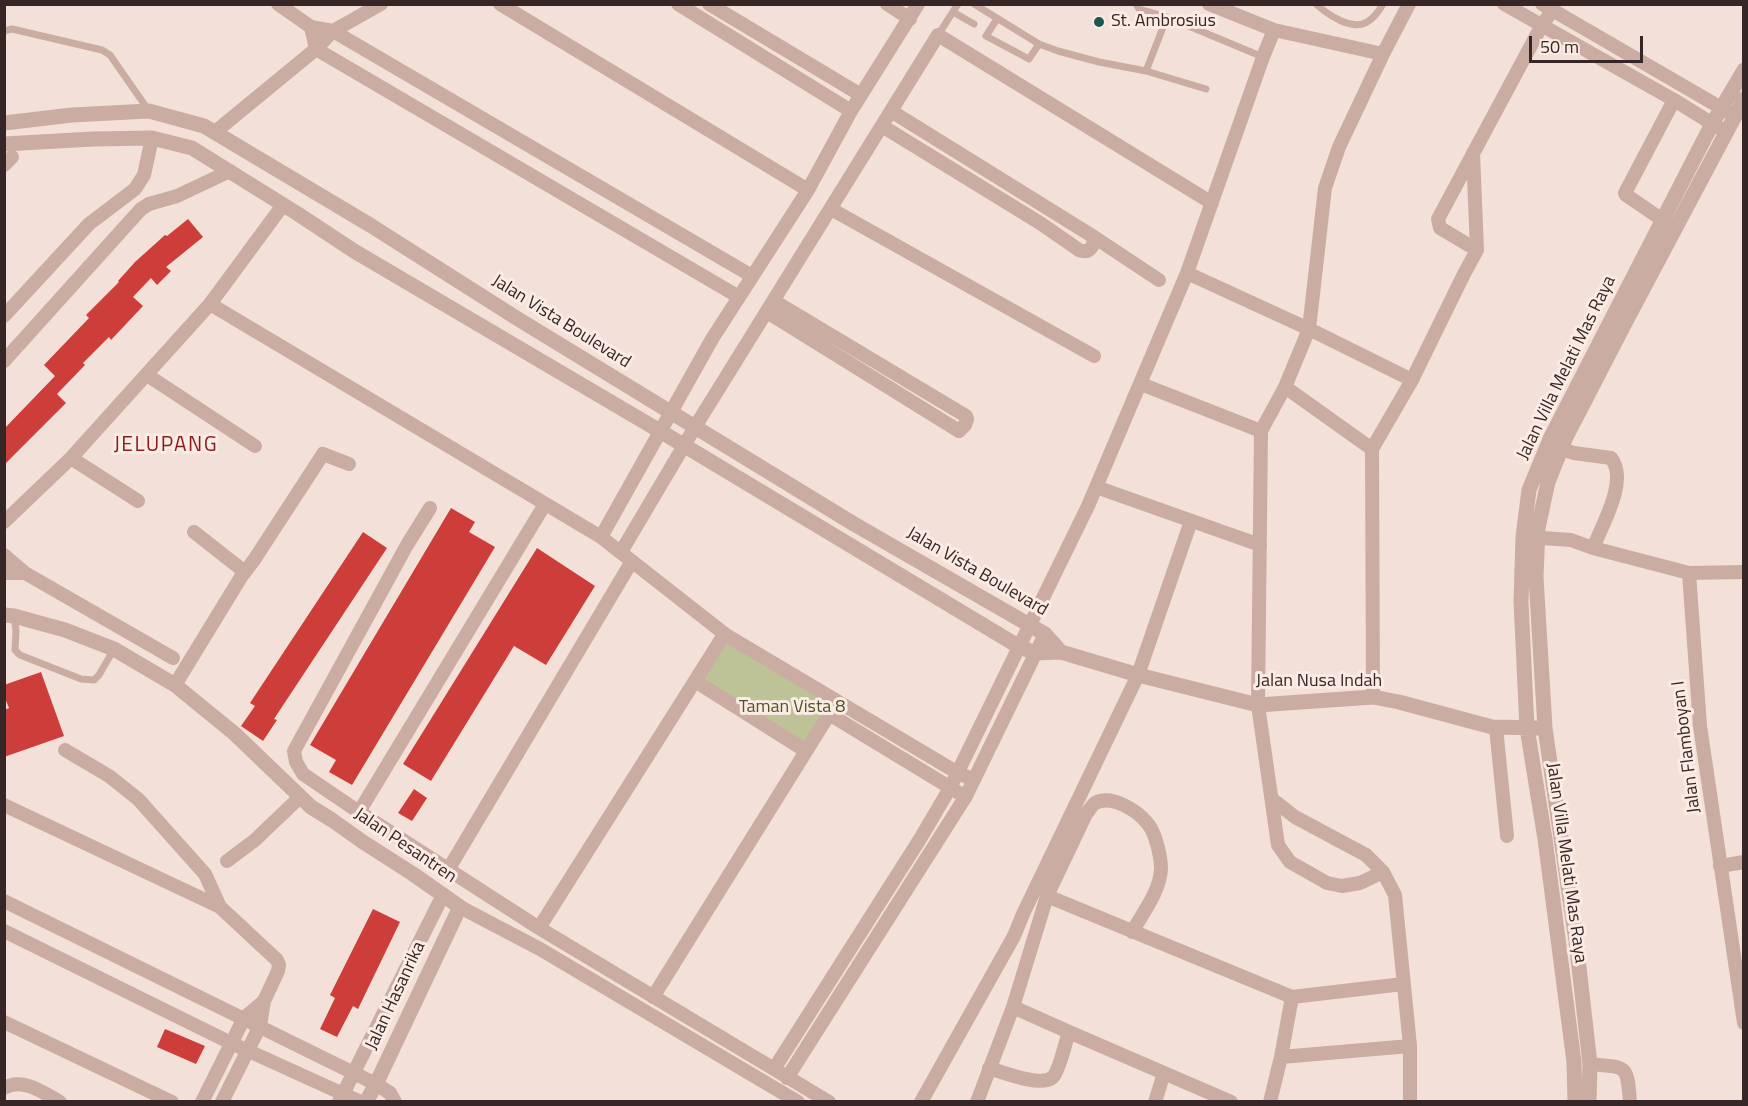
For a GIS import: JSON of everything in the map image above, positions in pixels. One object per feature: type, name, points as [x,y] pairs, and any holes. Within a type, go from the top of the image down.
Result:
[{"type":"street","points":[[278,4],[311,27],[333,31],[752,276]]},
{"type":"street","points":[[192,148],[215,132],[316,49],[333,31],[381,4]]},
{"type":"street","points":[[678,4],[851,111]]},
{"type":"street","points":[[709,4],[861,95]]},
{"type":"street","points":[[887,4],[910,19]]},
{"type":"street","points":[[601,537],[712,339],[808,190],[851,111],[918,4]]},
{"type":"street","points":[[1209,4],[1274,30],[1383,54]]},
{"type":"street","points":[[1383,873],[1360,883],[1342,886],[1327,883],[1290,862],[1278,845],[1258,705],[1261,431],[1285,387],[1309,329],[1325,188],[1338,147],[1408,4]]},
{"type":"street","points":[[1504,4],[1674,100],[1718,128]]},
{"type":"street","points":[[501,5],[808,190]]},
{"type":"street","points":[[1477,250],[1440,228],[1438,219],[1542,25],[1547,8],[1728,112]]},
{"type":"street","points":[[311,27],[316,49],[739,297]]},
{"type":"street","points":[[774,1069],[914,849],[950,788],[1096,487],[1187,273],[1274,30]]},
{"type":"street","points":[[621,552],[695,427],[938,35],[1212,203]]},
{"type":"street","name":"Jalan Villa Melati Mas Raya","points":[[1590,1101],[1590,1064],[1576,941],[1545,728],[1536,577],[1530,537],[1529,490],[1550,439],[1728,112],[1743,70]]},
{"type":"street","name":"Jalan Villa Melati Mas Raya","points":[[1728,112],[1743,99]]},
{"type":"street","points":[[1668,224],[1625,193],[1674,100]]},
{"type":"street","points":[[4,316],[89,224],[135,189],[144,175],[152,138],[149,111]]},
{"type":"street","name":"Jalan Vista Boulevard","points":[[4,123],[72,115],[149,111],[204,126],[370,225],[518,319],[854,524],[1045,634],[1060,652]]},
{"type":"street","points":[[891,111],[1159,280]]},
{"type":"street","points":[[468,137],[481,117]]},
{"type":"street","points":[[882,126],[1040,223],[1079,250],[1084,252],[1089,250],[1094,243],[1094,237]]},
{"type":"street","points":[[7,156],[93,139],[152,138],[192,148],[354,251],[1018,646],[1035,653],[1060,652]]},
{"type":"street","points":[[1373,697],[1372,449],[1412,380],[1477,250],[1473,153]]},
{"type":"street","points":[[4,360],[141,209],[149,204],[177,196],[230,171]]},
{"type":"street","points":[[601,215],[613,195]]},
{"type":"street","points":[[4,522],[71,458],[210,304],[283,205]]},
{"type":"street","points":[[831,209],[1094,356]]},
{"type":"street","name":"Jalan Villa Melati Mas Raya","points":[[1575,1101],[1574,1062],[1555,912],[1527,728],[1521,602],[1530,537],[1538,528],[1548,482],[1668,224]]},
{"type":"street","points":[[1187,273],[1309,329],[1412,380]]},
{"type":"street","points":[[210,304],[601,537],[726,635],[958,773],[974,780]]},
{"type":"street","points":[[770,307],[966,416],[965,425],[959,431],[770,307]]},
{"type":"street","points":[[147,375],[255,446]]},
{"type":"street","points":[[1141,384],[1261,431]]},
{"type":"street","points":[[1285,387],[1372,449]]},
{"type":"street","points":[[1562,449],[1611,458],[1616,464],[1618,482],[1612,503],[1593,548]]},
{"type":"street","points":[[176,685],[217,615],[323,454],[348,464]]},
{"type":"street","points":[[71,458],[138,501]]},
{"type":"street","points":[[1096,487],[1260,545]]},
{"type":"street","points":[[359,812],[545,504]]},
{"type":"street","points":[[430,508],[407,545],[294,750],[296,762],[303,774],[539,928],[829,1101]]},
{"type":"street","points":[[921,1101],[1014,936],[1138,675],[1191,521]]},
{"type":"street","points":[[194,531],[245,572]]},
{"type":"street","points":[[1530,537],[1571,540],[1689,573],[1743,572]]},
{"type":"street","points":[[4,555],[25,573],[173,658]]},
{"type":"street","points":[[448,870],[632,561]]},
{"type":"street","points":[[4,573],[25,573]]},
{"type":"street","name":"Jalan Flamboyan I","points":[[1689,573],[1700,726],[1720,866],[1736,924],[1743,1023]]},
{"type":"street","name":"Jalan Pesantren","points":[[9,615],[65,630],[114,649],[176,685],[236,734],[311,807],[460,907],[540,949],[798,1101]]},
{"type":"street","points":[[788,1078],[966,796],[1045,634]]},
{"type":"street","points":[[539,928],[726,635]]},
{"type":"street","name":"Jalan Nusa Indah","points":[[1060,652],[1138,675],[1258,705],[1373,697],[1496,728],[1545,728]]},
{"type":"street","points":[[695,681],[806,751]]},
{"type":"street","points":[[653,997],[828,716],[966,796]]},
{"type":"street","points":[[1496,728],[1507,836]]},
{"type":"street","points":[[65,750],[110,776],[138,799],[205,874],[220,907]]},
{"type":"street","points":[[227,861],[255,840],[300,797]]},
{"type":"street","points":[[1272,799],[1295,818],[1366,855],[1383,873],[1395,895],[1410,1046],[1410,1101]]},
{"type":"street","points":[[976,1101],[1013,1006],[1047,896],[1086,814],[1095,803],[1112,800],[1129,807],[1149,825],[1158,846],[1161,868],[1159,884],[1132,932]]},
{"type":"street","points":[[4,805],[220,907],[277,960],[278,971],[264,1001],[260,1026],[222,1101]]},
{"type":"street","points":[[1720,866],[1743,862]]},
{"type":"street","points":[[1047,896],[1292,997],[1403,984]]},
{"type":"street","points":[[4,901],[376,1084],[390,1098]]},
{"type":"street","points":[[341,1097],[439,903]]},
{"type":"street","name":"Jalan Hasanrika","points":[[366,1101],[460,907]]},
{"type":"street","points":[[4,931],[341,1097],[361,1101]]},
{"type":"street","points":[[1270,1101],[1281,1058],[1292,997]]},
{"type":"street","points":[[202,1101],[244,1018],[264,1001]]},
{"type":"street","points":[[1013,1006],[1231,1101]]},
{"type":"street","points":[[4,1022],[172,1101]]},
{"type":"street","points":[[989,1068],[1030,1080],[1046,1081],[1056,1071],[1069,1032]]},
{"type":"street","points":[[1281,1058],[1410,1046]]},
{"type":"street","points":[[1590,1064],[1626,1071],[1630,1101]]},
{"type":"street","points":[[1155,1101],[1164,1073]]},
{"type":"street","points":[[4,1088],[19,1083],[60,1101]]},
{"type":"lane","points":[[938,35],[957,4]]},
{"type":"lane","points":[[974,4],[1039,44],[1058,51],[1146,71],[1206,89]]},
{"type":"lane","points":[[1136,4],[1139,9],[1167,17],[1263,57]]},
{"type":"lane","points":[[1316,4],[1331,15],[1359,25],[1367,23],[1374,17],[1383,4]]},
{"type":"lane","points":[[953,12],[974,24]]},
{"type":"lane","points":[[1146,71],[1167,17]]},
{"type":"lane","points":[[997,19],[986,36],[1029,59],[1039,44]]},
{"type":"lane","points":[[4,31],[12,29],[102,50],[110,55],[149,111]]},
{"type":"lane","points":[[9,615],[16,631],[15,650],[20,655],[81,679],[94,680],[114,649]]},
{"type":"green space","name":"Taman Vista 8","points":[[726,635],[837,701],[806,751],[695,681]]},
{"type":"building","points":[[188,219],[203,237],[166,267],[171,271],[157,285],[151,278],[133,297],[143,306],[111,340],[109,337],[83,363],[85,365],[57,394],[66,403],[4,465],[4,429],[55,376],[44,365],[89,318],[86,315],[119,282],[135,262],[165,235],[167,236]]},
{"type":"building","points":[[451,508],[475,522],[469,532],[495,547],[352,785],[329,772],[336,760],[310,745]]},
{"type":"building","points":[[363,532],[387,548],[274,719],[277,720],[263,741],[241,726],[255,706],[250,703]]},
{"type":"building","points":[[537,548],[595,586],[546,665],[514,646],[431,781],[403,764]]},
{"type":"building","points":[[41,672],[64,736],[4,757],[4,710],[9,708],[4,696],[4,685]]},
{"type":"building","points":[[414,789],[427,798],[412,821],[398,813]]},
{"type":"building","points":[[373,909],[400,922],[358,1009],[353,1006],[337,1037],[320,1029],[335,998],[330,995]]},
{"type":"building","points":[[165,1029],[205,1046],[196,1064],[157,1047]]},
{"type":"place","name":"St. Ambrosius","points":[[1099,22]]},
{"type":"district","name":"JELUPANG","points":[[166,446]]}]
